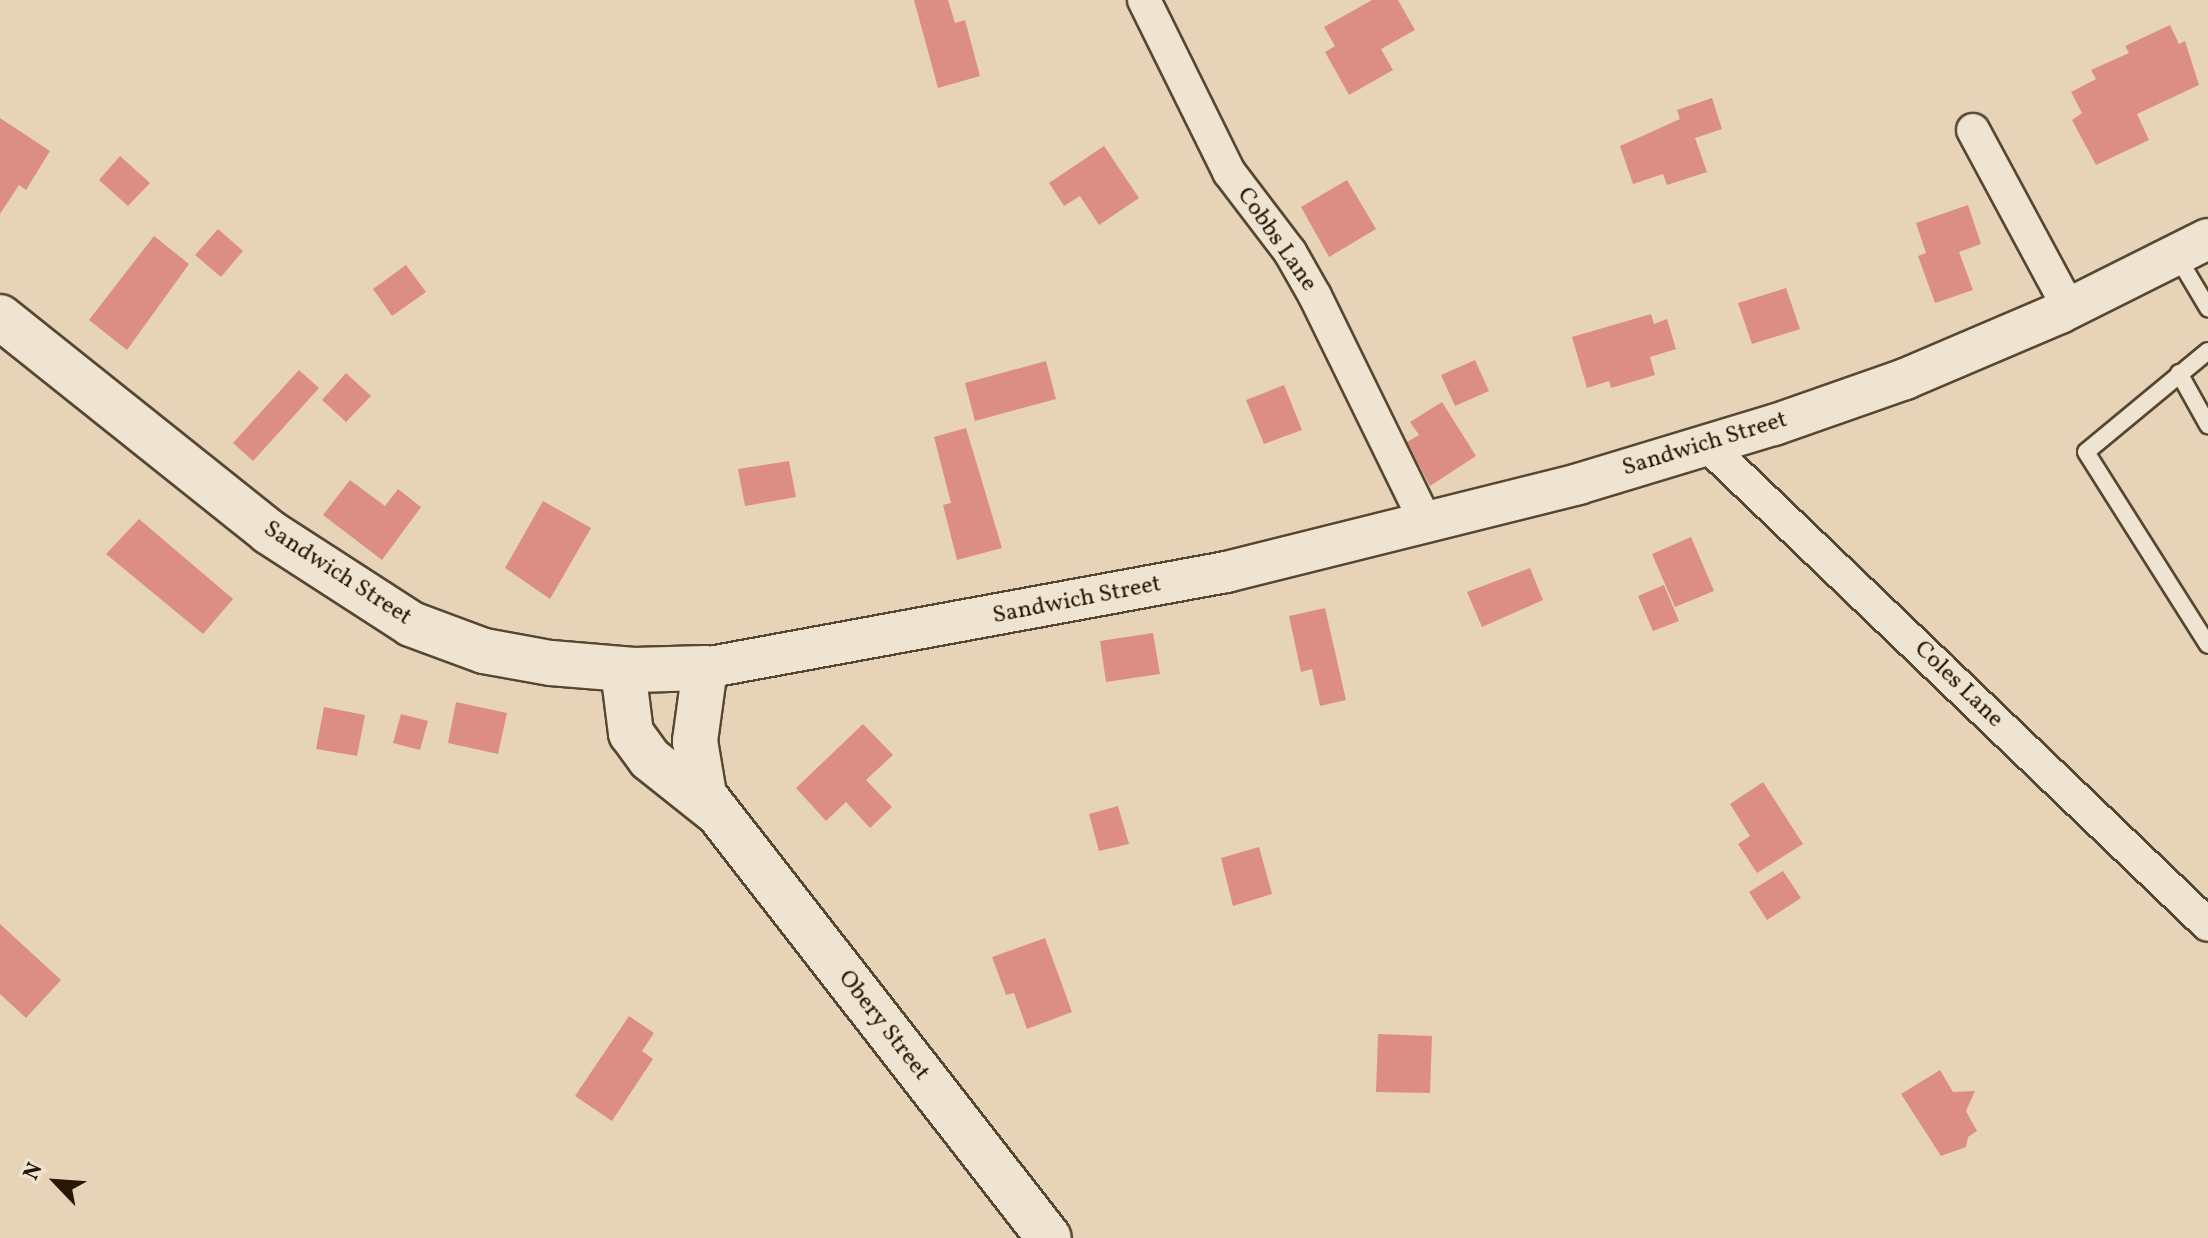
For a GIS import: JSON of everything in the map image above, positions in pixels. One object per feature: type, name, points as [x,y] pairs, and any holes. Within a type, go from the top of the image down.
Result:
[{"type":"main road","name":"Sandwich Street","points":[[0,317],[269,532],[391,613],[484,651],[623,670],[705,668]]},
{"type":"main road","name":"Obery Street","points":[[705,668],[696,757],[704,795],[1049,1238]]},
{"type":"main road","name":"Obery Street","points":[[623,670],[631,733],[650,759],[717,812]]},
{"type":"street","name":"Cobbs Lane","points":[[1144,0],[1229,172],[1290,252],[1315,296],[1427,525]]},
{"type":"street","points":[[1973,130],[2069,308]]},
{"type":"street","name":"Sandwich Street","points":[[705,668],[1226,572],[1427,525],[1708,446],[1905,379],[2069,308],[2193,247]]},
{"type":"street","name":"Coles Lane","points":[[1708,446],[2204,917]]},
{"type":"lane","points":[[2193,247],[2208,308]]},
{"type":"lane","points":[[2208,351],[2086,452],[2208,645]]},
{"type":"lane","points":[[2179,373],[2208,425]]},
{"type":"building","points":[[914,0],[948,0],[955,23],[965,20],[980,76],[938,88]]},
{"type":"building","points":[[1372,0],[1398,0],[1415,30],[1381,49],[1393,70],[1349,95],[1325,52],[1335,46],[1324,27]]},
{"type":"building","points":[[2170,25],[2179,44],[2185,41],[2199,85],[2137,114],[2149,140],[2096,165],[2072,120],[2082,113],[2071,92],[2096,79],[2091,70],[2129,53],[2125,46]]},
{"type":"building","points":[[1712,98],[1722,129],[1695,138],[1707,172],[1667,185],[1663,174],[1633,184],[1620,146],[1680,119],[1677,110]]},
{"type":"building","points":[[0,118],[50,151],[26,190],[19,185],[0,214]]},
{"type":"building","points":[[1104,146],[1139,198],[1099,225],[1080,196],[1064,206],[1049,183]]},
{"type":"building","points":[[120,156],[150,183],[128,206],[99,180]]},
{"type":"building","points":[[1347,180],[1376,229],[1329,257],[1301,207]]},
{"type":"building","points":[[1968,205],[1981,244],[1959,252],[1973,290],[1935,303],[1918,256],[1926,253],[1916,223]]},
{"type":"building","points":[[218,229],[243,251],[221,277],[195,255]]},
{"type":"building","points":[[154,236],[189,264],[127,350],[89,320]]},
{"type":"building","points":[[406,265],[426,292],[392,316],[373,289]]},
{"type":"building","points":[[1786,288],[1800,329],[1752,344],[1738,303]]},
{"type":"building","points":[[1651,314],[1654,324],[1667,319],[1676,349],[1650,357],[1655,375],[1611,388],[1609,381],[1587,388],[1572,337]]},
{"type":"building","points":[[1475,360],[1489,391],[1455,406],[1441,375]]},
{"type":"building","points":[[1046,361],[1056,399],[975,421],[965,383]]},
{"type":"building","points":[[299,370],[319,388],[253,461],[233,443]]},
{"type":"building","points":[[346,373],[371,396],[346,422],[322,400]]},
{"type":"building","points":[[1284,385],[1302,430],[1264,444],[1246,400]]},
{"type":"building","points":[[1442,402],[1476,456],[1430,486],[1407,442],[1419,435],[1410,422]]},
{"type":"building","points":[[966,428],[1002,548],[957,560],[943,505],[951,503],[934,437]]},
{"type":"building","points":[[789,461],[796,497],[745,506],[738,469]]},
{"type":"building","points":[[350,480],[385,506],[398,489],[421,507],[382,560],[323,515]]},
{"type":"building","points":[[543,501],[591,528],[550,599],[505,568]]},
{"type":"building","points":[[139,519],[233,599],[203,634],[106,554]]},
{"type":"building","points":[[1691,537],[1714,591],[1675,607],[1652,554]]},
{"type":"building","points":[[1530,568],[1543,600],[1482,627],[1467,592]]},
{"type":"building","points":[[1664,585],[1679,621],[1653,631],[1638,596]]},
{"type":"building","points":[[1325,608],[1346,700],[1320,706],[1312,669],[1301,672],[1289,616]]},
{"type":"building","points":[[1153,633],[1160,674],[1106,682],[1100,641]]},
{"type":"building","points":[[456,702],[507,713],[498,754],[448,743]]},
{"type":"building","points":[[324,707],[365,715],[357,756],[316,749]]},
{"type":"building","points":[[401,714],[428,721],[420,750],[393,743]]},
{"type":"building","points":[[863,724],[893,755],[866,780],[892,807],[870,828],[846,802],[826,821],[796,788]]},
{"type":"building","points":[[1763,782],[1803,844],[1757,873],[1738,844],[1750,836],[1730,804]]},
{"type":"building","points":[[1118,806],[1129,844],[1099,851],[1089,814]]},
{"type":"building","points":[[1259,847],[1272,894],[1233,906],[1221,858]]},
{"type":"building","points":[[1783,871],[1801,898],[1767,920],[1749,892]]},
{"type":"building","points":[[0,924],[61,980],[26,1018],[0,994]]},
{"type":"building","points":[[1045,938],[1072,1012],[1027,1029],[1014,993],[1006,995],[992,957]]},
{"type":"building","points":[[629,1016],[654,1033],[642,1051],[653,1059],[612,1121],[575,1096]]},
{"type":"building","points":[[1378,1034],[1432,1036],[1430,1093],[1376,1092]]},
{"type":"building","points":[[1940,1070],[1953,1092],[1975,1091],[1966,1111],[1977,1131],[1968,1137],[1966,1147],[1941,1156],[1901,1094]]}]
